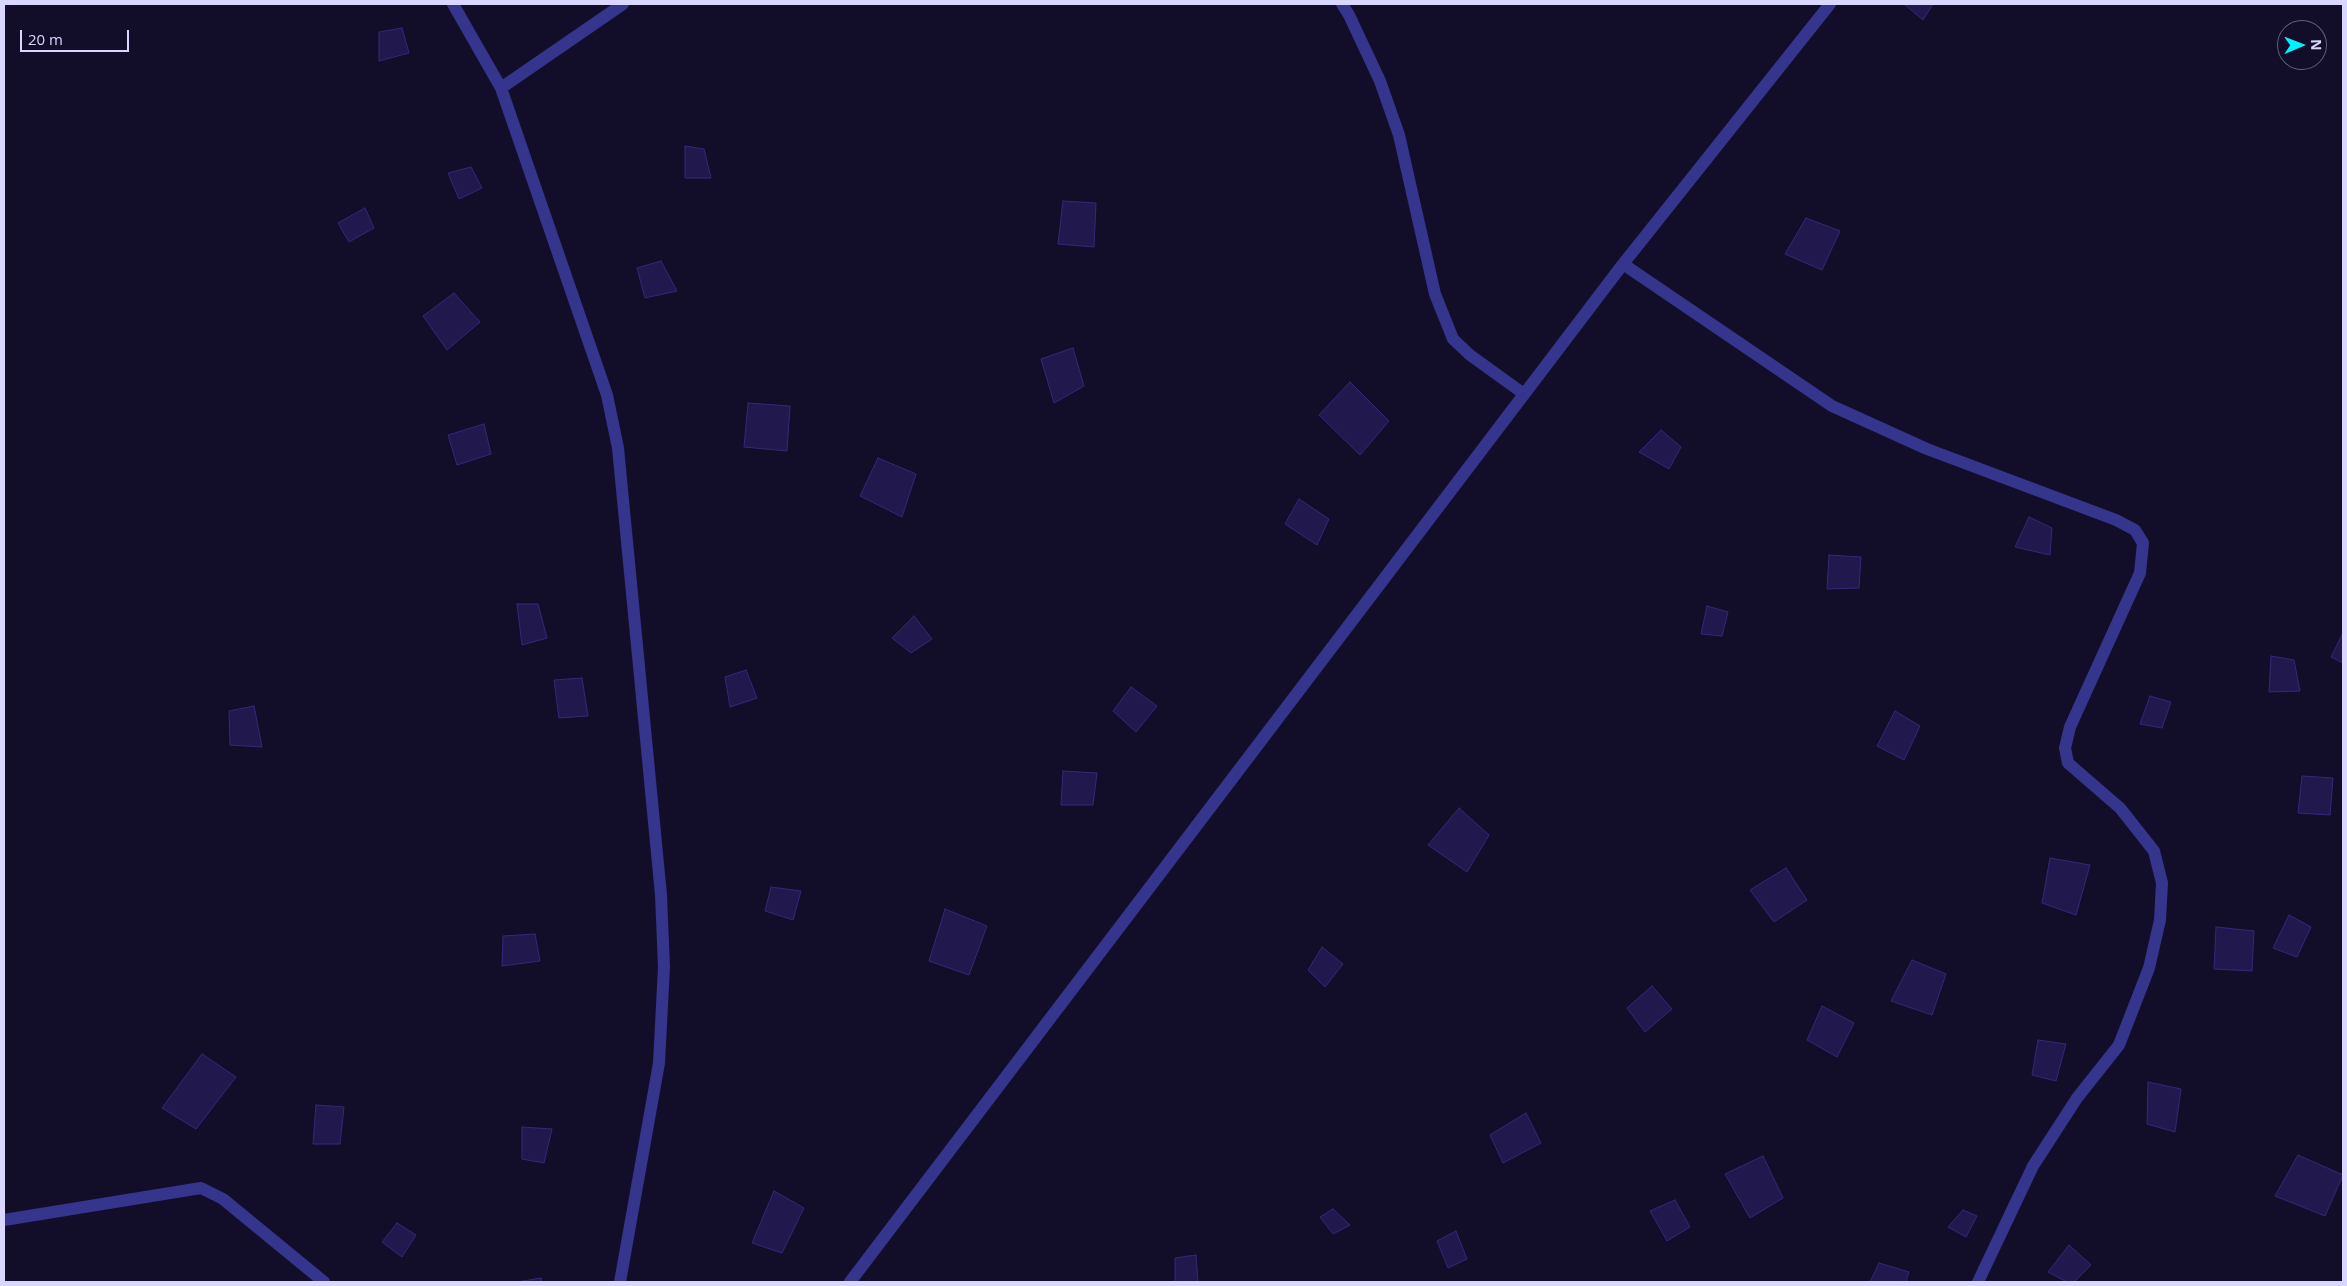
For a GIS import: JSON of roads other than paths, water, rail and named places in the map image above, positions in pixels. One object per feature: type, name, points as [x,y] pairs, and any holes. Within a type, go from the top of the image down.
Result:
[{"type":"street","points":[[454,4],[501,88],[607,395],[618,448],[661,895],[664,967],[659,1063],[620,1282]]},
{"type":"street","points":[[501,88],[623,4]]},
{"type":"street","points":[[1342,4],[1380,81],[1399,135],[1435,294],[1453,339],[1470,355],[1524,394]]},
{"type":"street","points":[[850,1282],[1623,264],[1830,4]]},
{"type":"street","points":[[1623,264],[1832,406],[1927,449],[2116,520],[2135,530],[2143,543],[2140,573],[2070,727],[2065,748],[2068,762],[2120,808],[2154,851],[2162,883],[2160,920],[2149,968],[2119,1045],[2077,1098],[2033,1166],[1978,1282]]},
{"type":"street","points":[[4,1220],[201,1188],[224,1199],[324,1282]]}]
